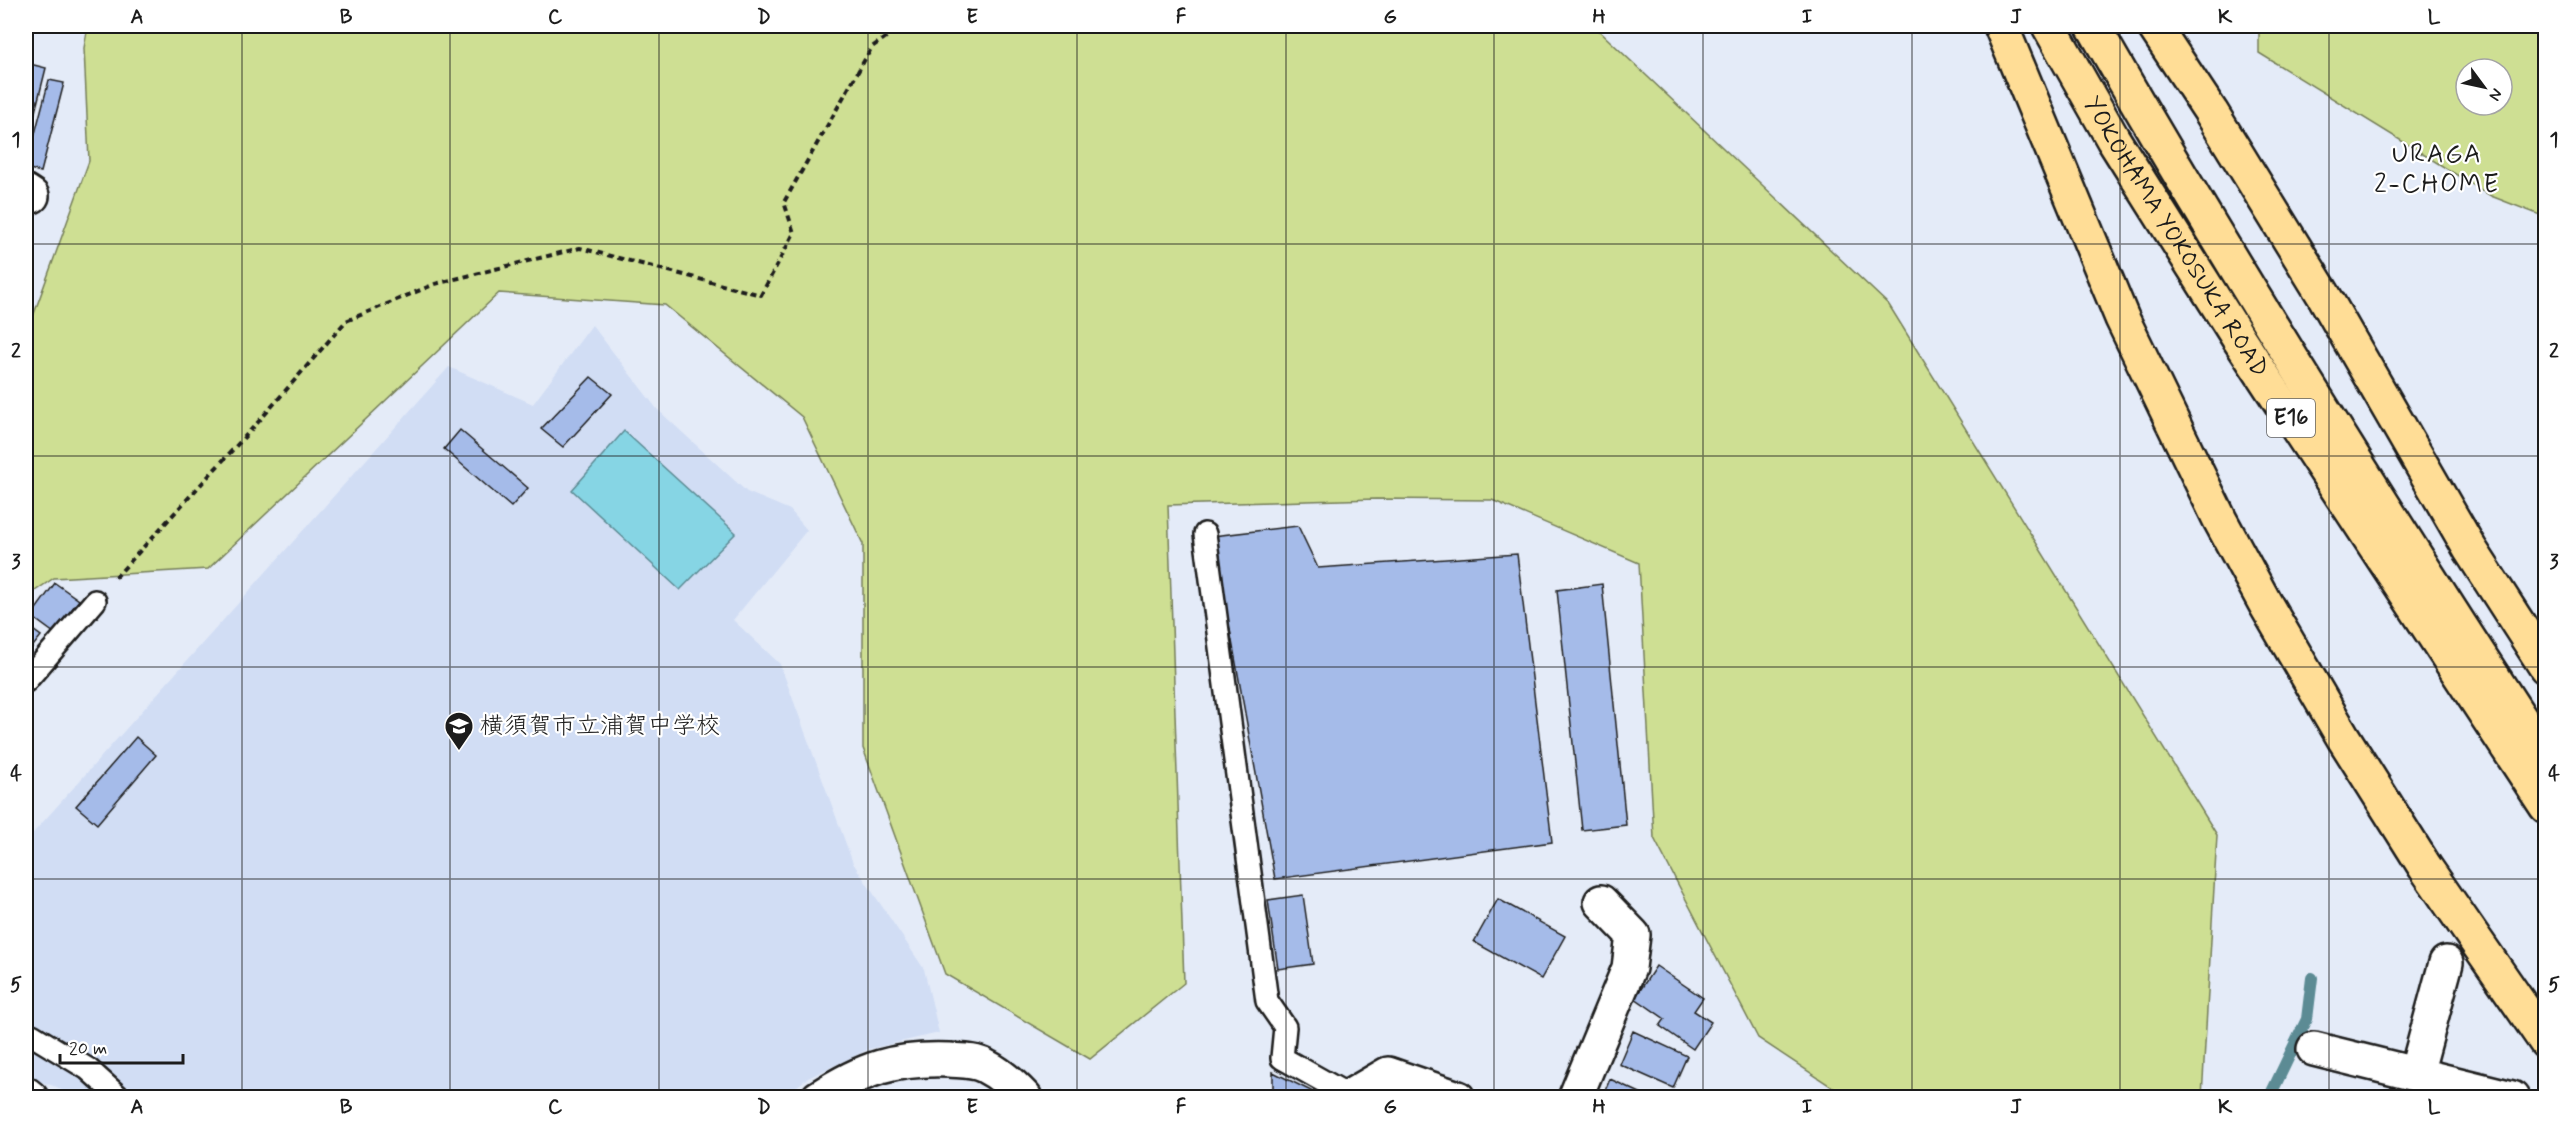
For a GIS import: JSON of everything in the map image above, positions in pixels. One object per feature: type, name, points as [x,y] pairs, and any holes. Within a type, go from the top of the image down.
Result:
[{"type":"highway","points":[[2001,26],[2122,318],[2220,520],[2266,605],[2343,737],[2425,867],[2546,1042]]},
{"type":"highway","name":"YOKOHAMA YOKOSUKA ROAD","points":[[2049,26],[2113,139],[2239,339],[2545,805]]},
{"type":"highway","name":"YOKOHAMA YOKOSUKA ROAD","points":[[2093,26],[2205,217],[2421,568],[2546,758]]},
{"type":"highway","points":[[2154,26],[2211,112],[2305,265],[2470,549],[2546,667]]},
{"type":"street","points":[[1575,1098],[1629,968],[1633,935],[1601,902]]},
{"type":"street","points":[[2416,1074],[2446,963]]},
{"type":"street","points":[[2314,1049],[2512,1098]]},
{"type":"street","points":[[818,1098],[843,1082],[884,1065],[907,1060],[932,1060],[971,1061],[984,1065],[1005,1078],[1025,1098]]},
{"type":"street","points":[[1347,1096],[1388,1074],[1458,1098]]},
{"type":"street","points":[[26,1094],[30,1098]]},
{"type":"lane","points":[[1204,534],[1267,1000],[1285,1027],[1282,1058],[1347,1096]]},
{"type":"lane","points":[[26,681],[95,601]]},
{"type":"lane","points":[[26,1034],[88,1069],[120,1098]]},
{"type":"path","points":[[95,601],[260,420],[346,321],[435,284],[580,248],[761,295],[794,233],[784,202],[872,47],[902,26]]},
{"type":"shaded area","name":"横須賀市立浦賀中学校","points":[[592,325],[657,409],[747,492],[790,510],[807,530],[733,620],[780,664],[853,863],[924,969],[939,1033],[869,1049],[808,1078],[781,1098],[72,1098],[57,1087],[26,1077],[26,841],[449,367],[533,404]]},
{"type":"green space","points":[[88,26],[1594,26],[1889,305],[2217,835],[2202,1097],[1847,1097],[1758,1038],[1654,838],[1639,563],[1492,500],[1376,499],[1168,505],[1184,983],[1090,1059],[945,974],[863,748],[863,544],[802,417],[665,305],[499,293],[208,569],[54,578],[26,597],[26,336],[89,161],[84,48]]},
{"type":"green space","points":[[2259,26],[2545,26],[2545,217],[2491,196],[2259,53]]},
{"type":"water","points":[[624,431],[736,533],[680,590],[572,490]]},
{"type":"building","points":[[26,63],[46,68],[26,148]]},
{"type":"building","points":[[49,80],[64,83],[41,172],[26,168]]},
{"type":"building","points":[[591,377],[612,394],[563,447],[541,429]]},
{"type":"building","points":[[460,430],[528,488],[511,507],[444,449]]},
{"type":"building","points":[[1298,526],[1318,568],[1517,554],[1552,842],[1275,879],[1213,536]]},
{"type":"building","points":[[55,583],[79,600],[54,633],[31,616]]},
{"type":"building","points":[[1602,584],[1626,825],[1582,830],[1557,590]]},
{"type":"building","points":[[26,625],[41,636],[26,655]]},
{"type":"building","points":[[136,737],[156,755],[97,824],[76,806]]},
{"type":"building","points":[[1303,895],[1313,964],[1278,969],[1268,900]]},
{"type":"building","points":[[1498,899],[1565,936],[1541,979],[1474,942]]},
{"type":"building","points":[[1656,966],[1703,998],[1694,1011],[1711,1022],[1693,1049],[1660,1026],[1665,1019],[1635,998]]},
{"type":"building","points":[[1633,1031],[1687,1056],[1673,1088],[1619,1064]]},
{"type":"building","points":[[1273,1072],[1319,1095],[1317,1098],[1273,1098]]},
{"type":"building","points":[[1610,1079],[1651,1098],[1602,1098]]},
{"type":"waterway","points":[[2269,1098],[2307,1019],[2312,978]]},
{"type":"place","name":"横須賀市立浦賀中学校","points":[[459,752]]},
{"type":"district","name":"URAGA 2-CHOME","points":[[2437,170]]}]
